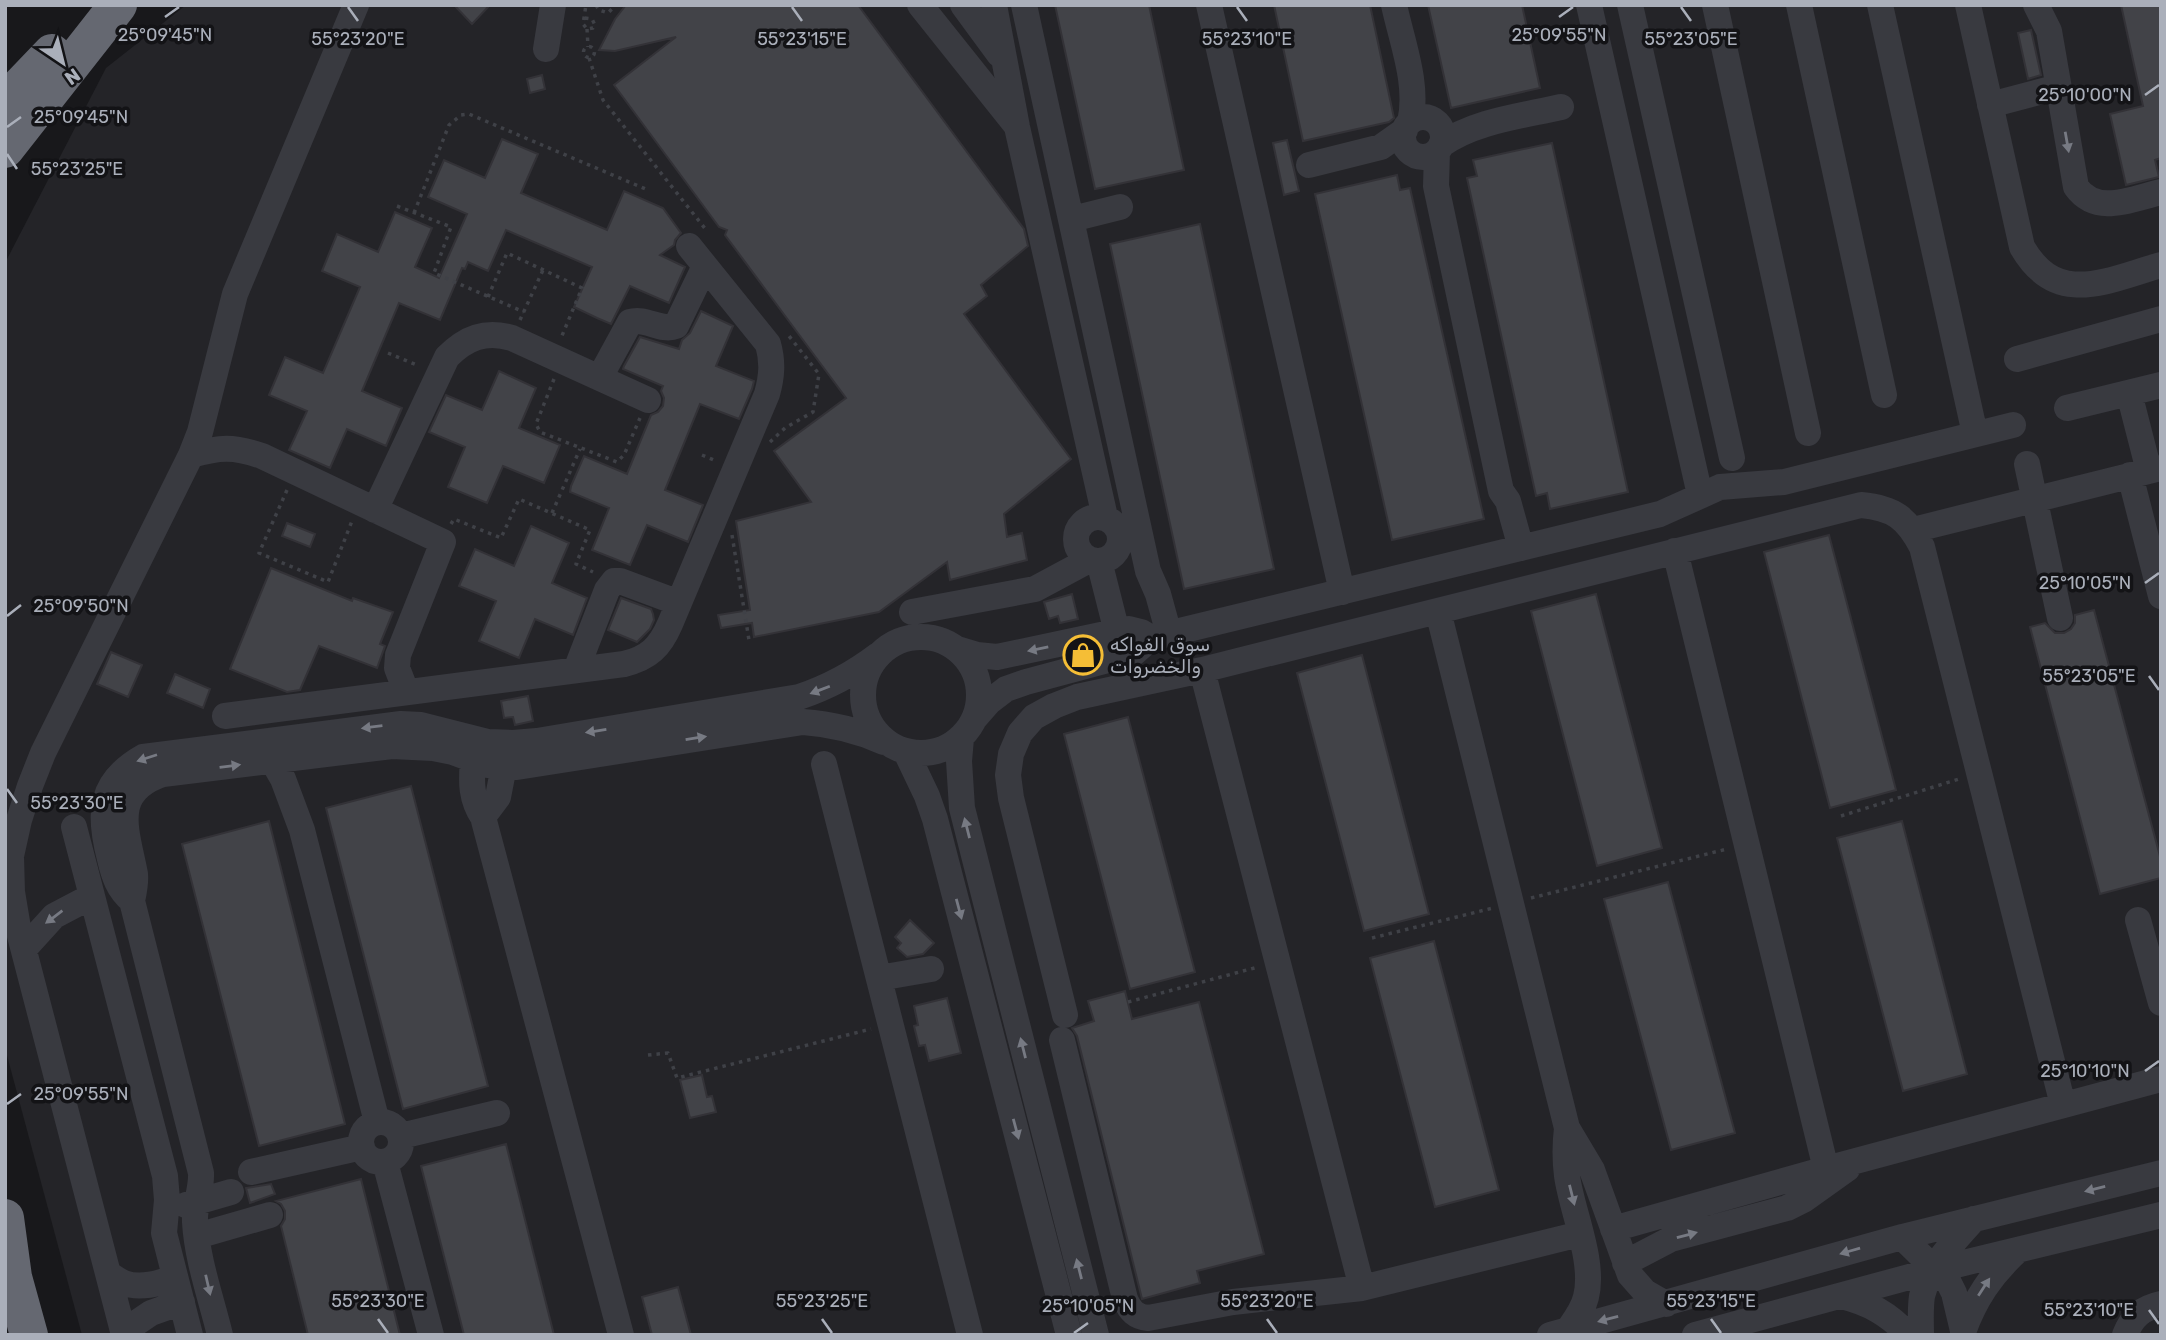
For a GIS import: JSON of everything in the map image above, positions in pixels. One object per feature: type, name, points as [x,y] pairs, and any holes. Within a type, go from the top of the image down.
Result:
[{"type":"highway","points":[[5,102],[95,5]]},
{"type":"highway","points":[[5,149],[117,5]]},
{"type":"highway","points":[[5,1218],[9,1269],[29,1335]]},
{"type":"street","points":[[182,1302],[150,1313],[123,1333],[24,949],[12,892],[11,856],[19,820],[43,753],[191,455],[200,432],[235,294],[356,5]]},
{"type":"street","points":[[546,49],[553,5]]},
{"type":"street","points":[[920,5],[1017,127]]},
{"type":"street","points":[[963,5],[1004,61]]},
{"type":"street","points":[[912,612],[1035,589],[1094,561],[1108,559],[1119,546],[1118,528],[1113,521],[1105,517],[1017,127],[994,5]]},
{"type":"street","points":[[1024,5],[1148,571],[1155,586],[1160,636]]},
{"type":"street","points":[[1209,5],[1342,592]]},
{"type":"street","points":[[1394,5],[1412,88],[1413,111],[1436,186],[1502,491],[1499,503],[1514,550]]},
{"type":"street","points":[[1589,5],[1700,495]]},
{"type":"street","points":[[1630,5],[1732,458]]},
{"type":"street","points":[[1715,5],[1808,433]]},
{"type":"street","points":[[1799,5],[1884,395]]},
{"type":"street","points":[[1880,5],[1975,434]]},
{"type":"street","points":[[1968,5],[2022,247],[2032,264],[2046,277],[2064,284],[2083,286],[2161,265]]},
{"type":"street","points":[[2036,5],[2049,31],[2076,187],[2083,196],[2104,204],[2161,192]]},
{"type":"street","points":[[1990,105],[2058,87]]},
{"type":"street","points":[[1309,165],[1423,137],[1452,137],[1476,128],[1561,107]]},
{"type":"street","points":[[1072,219],[1119,207]]},
{"type":"street","points":[[600,377],[630,322],[637,320],[669,329],[676,326],[700,248]]},
{"type":"street","points":[[225,716],[576,670],[639,660],[653,652],[663,639],[679,603],[772,377],[768,344],[700,248]]},
{"type":"street","points":[[2017,359],[2161,319]]},
{"type":"street","points":[[367,506],[447,357],[461,343],[479,335],[499,334],[512,338],[648,400]]},
{"type":"street","points":[[2067,408],[2161,384]]},
{"type":"street","points":[[2129,393],[2147,471],[2161,596]]},
{"type":"street","points":[[219,1335],[197,1236],[197,1202],[201,1193],[201,1173],[132,901],[135,874],[124,826],[125,811],[138,787],[150,779],[163,774],[392,746],[453,752],[473,761],[504,766],[539,764],[803,722],[831,724],[858,731],[895,747],[926,754],[945,749],[968,728],[989,702],[1006,689],[1134,653],[1160,636],[1660,514],[1700,495],[1732,484],[1784,482],[2012,425]]},
{"type":"street","points":[[191,455],[215,448],[239,448],[262,456],[443,542],[398,655],[400,680],[406,691]]},
{"type":"street","points":[[2027,464],[2060,618]]},
{"type":"street","points":[[1913,530],[2147,471]]},
{"type":"street","points":[[1580,1234],[1362,1288],[1233,1302],[1148,1318],[1133,1313],[1125,1299],[1011,798],[1008,775],[1011,754],[1020,733],[1034,717],[1077,697],[1202,670],[1861,505],[1881,507],[1899,516],[1913,530],[1922,547],[2063,1105]]},
{"type":"street","points":[[1675,551],[1826,1169]]},
{"type":"street","points":[[1094,561],[1117,632]]},
{"type":"street","points":[[576,670],[607,590],[614,581],[679,603]]},
{"type":"street","points":[[1438,611],[1567,1128],[1591,1170],[1630,1275],[1644,1292],[1666,1304]]},
{"type":"street","points":[[132,901],[119,888],[113,872],[105,841],[104,801],[112,782],[125,767],[143,757],[401,724],[431,727],[488,741],[537,741],[799,697],[828,687],[854,673],[895,642],[917,637],[938,639],[957,649],[997,657],[1129,629],[1160,636]]},
{"type":"street","points":[[957,649],[970,663],[978,681],[979,700],[959,761],[962,808],[1096,1335]]},
{"type":"street","points":[[878,655],[865,676],[862,700],[869,723],[895,747],[927,796],[935,819],[1069,1335]]},
{"type":"street","points":[[1202,670],[1362,1288]]},
{"type":"street","points":[[301,757],[296,790],[302,830],[377,1122]]},
{"type":"street","points":[[272,760],[283,779],[302,830]]},
{"type":"street","points":[[473,761],[473,798],[483,817],[621,1335]]},
{"type":"street","points":[[824,764],[970,1335]]},
{"type":"street","points":[[483,817],[498,797],[504,766]]},
{"type":"street","points":[[74,827],[165,1176],[167,1200],[164,1233],[190,1335]]},
{"type":"street","points":[[24,949],[54,916],[94,904],[132,901]]},
{"type":"street","points":[[2138,920],[2161,1003]]},
{"type":"street","points":[[879,978],[931,969]]},
{"type":"street","points":[[1613,1229],[2161,1079]]},
{"type":"street","points":[[401,1136],[497,1113]]},
{"type":"street","points":[[377,1122],[396,1128],[401,1136],[401,1147],[395,1157],[385,1162],[366,1156],[362,1147],[362,1136],[368,1127],[377,1122]]},
{"type":"street","points":[[1559,1332],[1583,1309],[1587,1296],[1586,1258],[1567,1177],[1567,1128]]},
{"type":"street","points":[[251,1172],[362,1147]]},
{"type":"street","points":[[1625,1263],[1671,1239],[1787,1208],[1822,1188],[1861,1159]]},
{"type":"street","points":[[385,1162],[431,1335]]},
{"type":"street","points":[[1559,1332],[1902,1237],[2161,1173]]},
{"type":"street","points":[[164,1211],[231,1192]]},
{"type":"street","points":[[197,1236],[270,1215]]},
{"type":"street","points":[[1695,1335],[1935,1270],[2161,1215]]},
{"type":"street","points":[[1922,1335],[1922,1299],[1929,1279],[1974,1219]]},
{"type":"street","points":[[1902,1237],[1943,1276],[1954,1293],[1964,1334]]},
{"type":"street","points":[[1964,1334],[1972,1308],[1984,1287],[1999,1267],[2017,1251]]},
{"type":"street","points":[[109,1274],[124,1283],[142,1286],[169,1280],[174,1276]]},
{"type":"street","points":[[1841,1296],[1880,1310],[1908,1335]]},
{"type":"street","points":[[2125,1335],[2134,1318],[2148,1307],[2161,1304]]},
{"type":"path","points":[[586,5],[583,24],[587,29],[588,47],[584,54],[589,58],[603,100],[700,248]]},
{"type":"path","points":[[587,29],[593,28],[592,19],[598,8],[608,13],[616,5]]},
{"type":"path","points":[[585,18],[592,19]]},
{"type":"path","points":[[588,47],[595,51],[589,58]]},
{"type":"path","points":[[414,213],[449,125],[461,115],[469,114],[648,190]]},
{"type":"path","points":[[397,206],[451,227],[434,273],[524,312]]},
{"type":"path","points":[[488,297],[507,253],[582,288],[536,427],[540,432],[613,462],[620,461],[648,400]]},
{"type":"path","points":[[512,338],[544,269]]},
{"type":"path","points":[[762,450],[785,428],[813,412],[819,374],[785,330]]},
{"type":"path","points":[[388,353],[438,374]]},
{"type":"path","points":[[552,513],[580,449]]},
{"type":"path","points":[[295,472],[259,553],[328,582],[367,506]]},
{"type":"path","points":[[443,542],[454,520],[501,538],[519,499],[590,530],[576,564],[614,581]]},
{"type":"path","points":[[731,532],[750,640]]},
{"type":"path","points":[[1841,816],[1979,773]]},
{"type":"path","points":[[1372,938],[1746,844]]},
{"type":"path","points":[[1128,1002],[1277,961]]},
{"type":"path","points":[[648,1055],[668,1053],[677,1078],[890,1024]]},
{"type":"shaded area","name":"سوق الفواكه والخضروات","points":[[186,5],[2161,5],[2161,1335],[82,1335],[5,1048],[5,263],[106,68]]},
{"type":"building","points":[[454,5],[490,5],[472,24]]},
{"type":"building","points":[[626,5],[858,5],[1024,229],[1028,246],[981,285],[987,296],[964,314],[1071,459],[1004,514],[1007,537],[1022,533],[1027,560],[950,580],[947,562],[879,612],[754,637],[752,623],[721,628],[718,615],[750,610],[736,521],[811,502],[774,451],[846,398],[725,235],[727,230],[719,227],[614,85],[676,37],[615,51],[599,50],[615,19]]},
{"type":"building","points":[[1055,5],[1149,5],[1184,170],[1095,189]]},
{"type":"building","points":[[1274,5],[1370,5],[1394,118],[1389,122],[1303,141]]},
{"type":"building","points":[[1428,5],[1522,5],[1540,88],[1451,108]]},
{"type":"building","points":[[2121,5],[2161,5],[2161,158],[2155,160],[2159,177],[2126,185],[2110,114],[2143,106]]},
{"type":"building","points":[[2031,30],[2041,75],[2028,79],[2018,33]]},
{"type":"building","points":[[542,75],[545,89],[530,93],[527,79]]},
{"type":"building","points":[[502,139],[538,154],[521,193],[607,230],[624,191],[663,208],[681,233],[674,245],[660,255],[685,267],[669,303],[630,286],[611,324],[597,318],[574,307],[592,267],[506,230],[488,271],[468,262],[465,269],[462,268],[440,320],[399,303],[362,391],[402,408],[386,446],[347,429],[330,468],[289,450],[307,411],[269,395],[285,357],[323,373],[360,287],[322,271],[337,234],[378,252],[395,212],[432,228],[415,267],[439,278],[467,214],[428,197],[444,160],[485,178]]},
{"type":"building","points":[[1287,140],[1299,191],[1284,195],[1273,143]]},
{"type":"building","points":[[1552,143],[1628,492],[1550,509],[1547,493],[1536,496],[1467,178],[1477,176],[1473,160]]},
{"type":"building","points":[[1397,175],[1400,190],[1410,188],[1484,519],[1392,540],[1315,194]]},
{"type":"building","points":[[1200,224],[1274,569],[1184,589],[1110,244]]},
{"type":"building","points":[[701,311],[733,326],[716,366],[754,381],[752,389],[739,419],[700,404],[665,490],[703,505],[688,542],[647,525],[630,565],[592,550],[609,508],[570,492],[571,486],[584,456],[627,474],[651,415],[663,406],[664,398],[661,391],[663,386],[623,369],[624,366],[640,337],[679,349]]},
{"type":"building","points":[[499,371],[536,388],[519,428],[560,445],[544,483],[503,466],[487,503],[448,487],[465,447],[429,432],[446,395],[482,410]]},
{"type":"building","points":[[287,523],[315,534],[310,547],[282,536]]},
{"type":"building","points":[[531,526],[569,543],[552,583],[587,598],[573,635],[535,619],[519,658],[479,641],[496,601],[459,586],[475,549],[514,566]]},
{"type":"building","points":[[1829,535],[1896,790],[1830,808],[1764,552]]},
{"type":"building","points":[[271,568],[352,601],[353,598],[393,612],[380,644],[385,646],[377,668],[319,646],[300,690],[287,692],[230,669]]},
{"type":"building","points":[[1072,594],[1078,619],[1060,623],[1058,616],[1049,619],[1044,602]]},
{"type":"building","points":[[1596,594],[1662,848],[1597,866],[1531,611]]},
{"type":"building","points":[[621,598],[651,609],[653,614],[654,620],[650,629],[637,642],[608,630]]},
{"type":"building","points":[[2094,610],[2161,860],[2161,878],[2100,894],[2030,627],[2045,623],[2055,633],[2064,633],[2075,623],[2075,615]]},
{"type":"building","points":[[111,652],[142,665],[128,697],[97,684]]},
{"type":"building","points":[[1362,655],[1429,914],[1364,931],[1297,673]]},
{"type":"building","points":[[175,674],[210,689],[203,708],[167,693]]},
{"type":"building","points":[[528,696],[533,721],[515,725],[513,717],[504,718],[501,701]]},
{"type":"building","points":[[1128,717],[1195,972],[1130,989],[1064,734]]},
{"type":"building","points":[[411,786],[488,1086],[403,1109],[326,808]]},
{"type":"building","points":[[269,821],[345,1124],[259,1146],[182,844]]},
{"type":"building","points":[[1902,821],[1967,1074],[1903,1091],[1837,838]]},
{"type":"building","points":[[1668,882],[1735,1133],[1671,1150],[1604,899]]},
{"type":"building","points":[[910,920],[934,943],[923,954],[907,957],[897,948],[901,943],[895,937]]},
{"type":"building","points":[[1434,941],[1499,1190],[1435,1207],[1370,958]]},
{"type":"building","points":[[1125,991],[1132,1019],[1199,1002],[1264,1254],[1197,1271],[1200,1283],[1142,1299],[1077,1036],[1072,1028],[1094,1021],[1088,1001]]},
{"type":"building","points":[[947,998],[961,1053],[929,1061],[925,1045],[919,1046],[914,1026],[918,1025],[914,1006]]},
{"type":"building","points":[[702,1075],[707,1097],[712,1096],[716,1112],[690,1118],[680,1080]]},
{"type":"building","points":[[506,1144],[554,1335],[464,1335],[421,1166]]},
{"type":"building","points":[[361,1179],[400,1335],[308,1335],[281,1226],[285,1211],[276,1201]]},
{"type":"building","points":[[271,1184],[275,1194],[250,1203],[246,1188]]},
{"type":"building","points":[[678,1287],[691,1335],[652,1335],[642,1297]]},
{"type":"place","name":"سوق الفواكه والخضروات","points":[[1083,655]]}]
